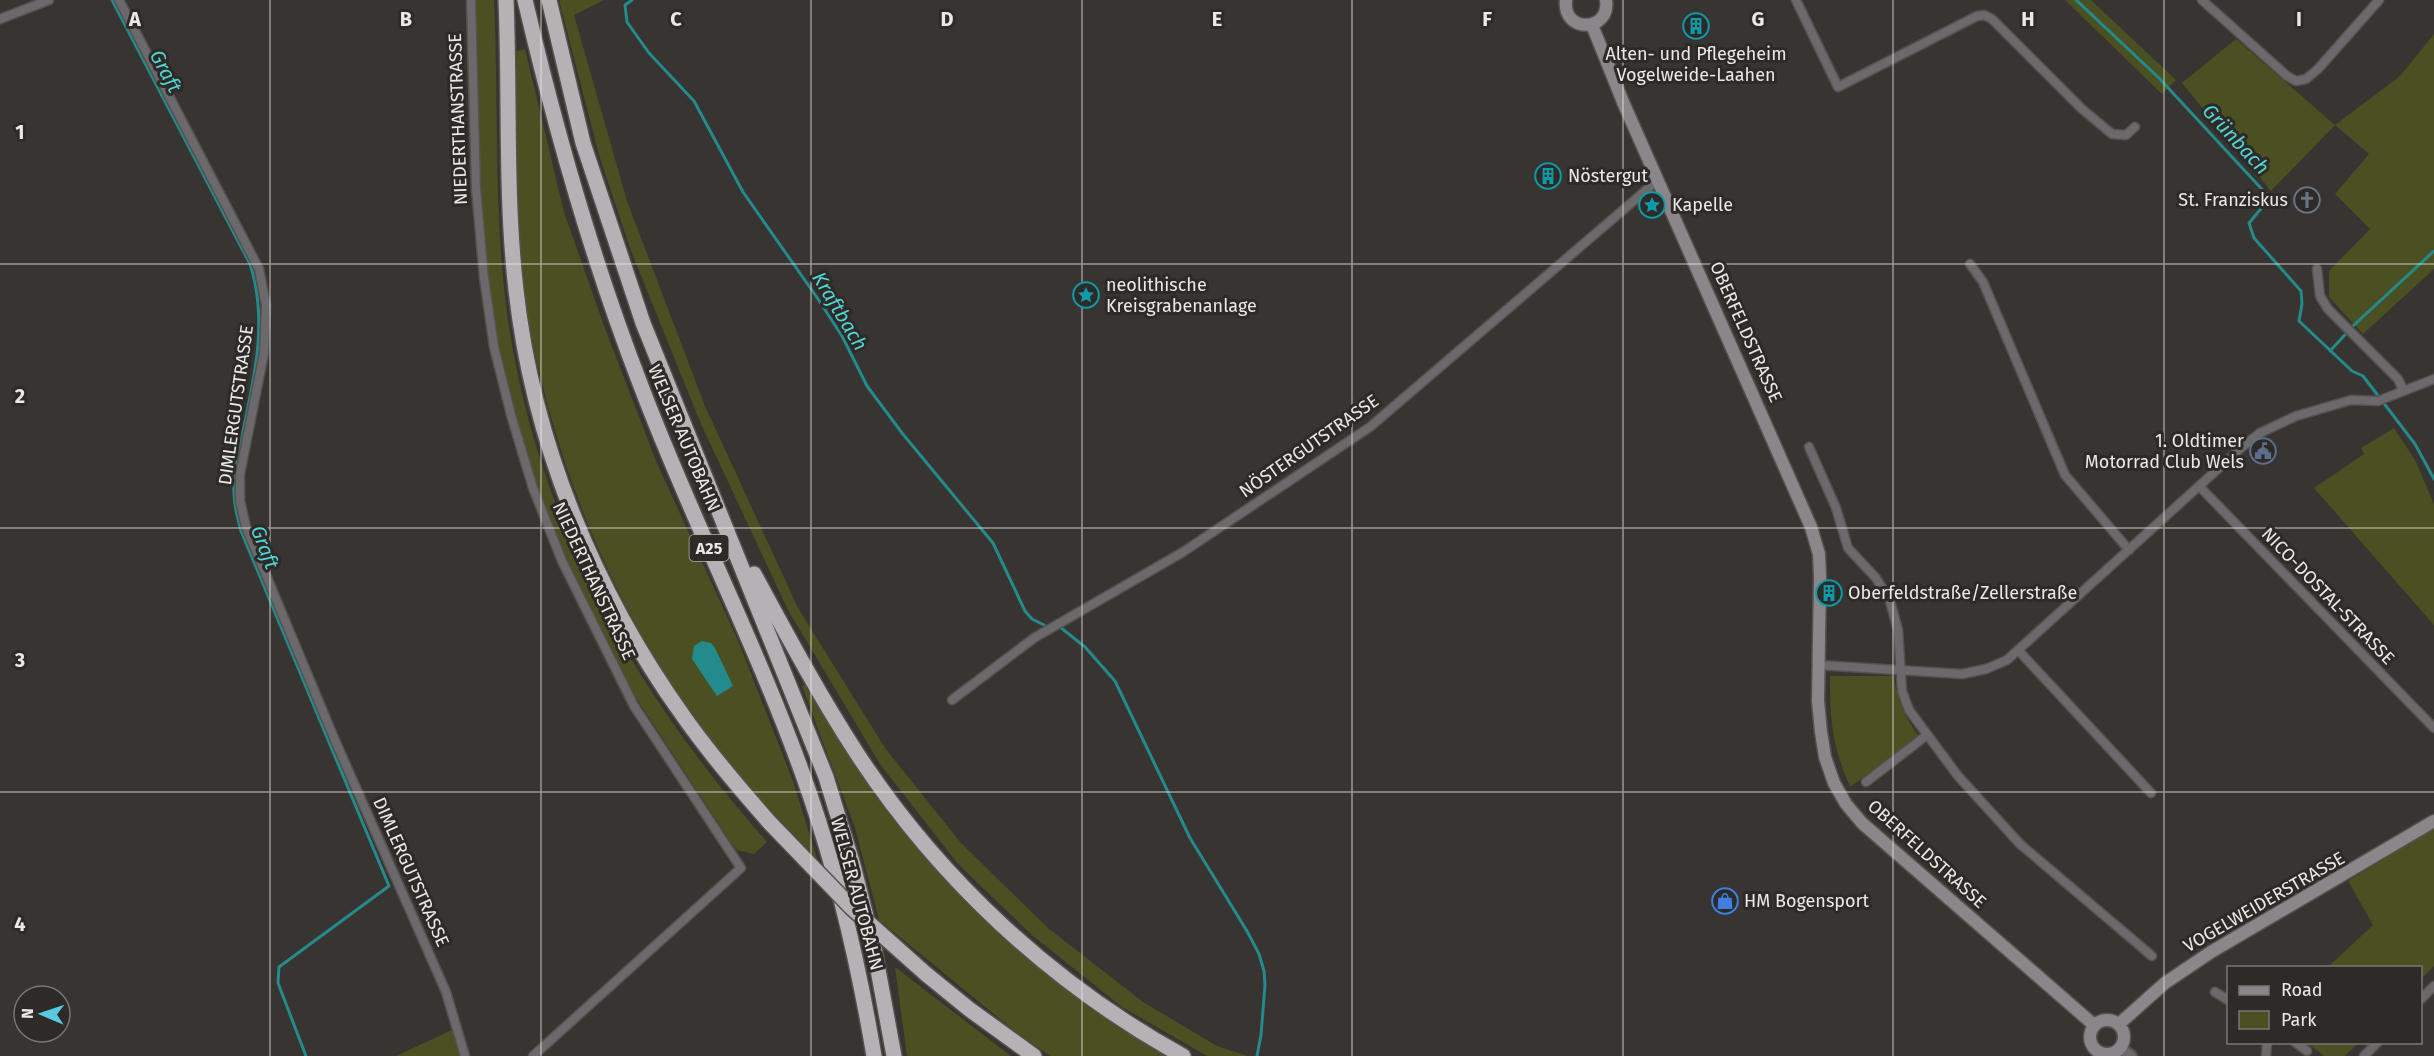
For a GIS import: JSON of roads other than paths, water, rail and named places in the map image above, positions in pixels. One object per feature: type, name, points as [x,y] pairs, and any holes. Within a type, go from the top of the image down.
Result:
[{"type":"highway","points":[[506,0],[509,189],[516,292],[533,384],[560,477],[599,575],[621,619],[684,718],[721,767],[770,823],[852,909],[969,1009],[1034,1056]]},
{"type":"highway","name":"WELSER AUTOBAHN","points":[[525,0],[558,136],[608,297],[642,389],[753,649],[810,796],[850,933],[874,1056]]},
{"type":"highway","name":"WELSER AUTOBAHN","points":[[549,0],[583,143],[607,221],[672,397],[724,519],[826,777],[853,865],[874,948],[894,1056]]},
{"type":"highway","points":[[724,519],[818,692],[870,772],[928,848],[968,892],[1036,955],[1114,1014],[1183,1056]]},
{"type":"main road","points":[[1566,0],[1568,15],[1574,22],[1583,25],[1592,25],[1600,20],[1605,13],[1606,0]]},
{"type":"main road","name":"OBERFELDSTRASSE","points":[[1592,25],[1811,527],[1818,554],[1820,577],[1818,700],[1826,757],[1834,783],[1846,804],[1862,823],[2094,1025]]},
{"type":"main road","name":"VOGELWEIDERSTRASSE","points":[[2119,1024],[2165,983],[2211,952],[2434,821]]},
{"type":"main road","points":[[2109,1019],[2119,1024],[2124,1038],[2120,1048],[2108,1054],[2092,1053],[2089,1040],[2094,1025],[2109,1019]]},
{"type":"street","points":[[0,19],[49,0]]},
{"type":"street","name":"DIMLERGUTSTRASSE","points":[[119,0],[259,269],[266,305],[264,354],[240,474],[240,501],[246,526],[343,758],[446,992],[465,1056]]},
{"type":"street","name":"NIEDERTHANSTRASSE","points":[[471,0],[476,188],[484,278],[494,347],[533,488],[562,561],[634,706],[741,868],[533,1056]]},
{"type":"street","points":[[1796,0],[1838,87],[1977,16],[1984,15],[1992,19],[2082,109],[2112,134],[2126,135],[2135,127]]},
{"type":"street","points":[[2202,0],[2296,81],[2306,79],[2318,69],[2379,0]]},
{"type":"street","name":"NÖSTERGUTSTRASSE","points":[[952,700],[1034,638],[1182,552],[1370,427],[1658,180]]},
{"type":"street","points":[[1970,264],[1983,282],[2065,475],[2129,550]]},
{"type":"street","points":[[2317,269],[2320,296],[2328,309],[2342,326],[2398,379],[2403,390]]},
{"type":"street","points":[[1818,665],[1950,674],[1977,672],[2007,660],[2260,433],[2279,423],[2351,400],[2378,401],[2434,379]]},
{"type":"street","points":[[1809,447],[1836,508],[1848,548],[1876,578],[1890,601],[1898,630],[1905,701],[1927,735],[1958,776],[2020,844],[2152,956]]},
{"type":"street","name":"NICO-DOSTAL-STRASSE","points":[[2199,486],[2434,728]]},
{"type":"street","points":[[2018,650],[2151,792]]},
{"type":"street","points":[[1866,782],[1927,735]]},
{"type":"street","points":[[2422,999],[2434,986]]},
{"type":"street","points":[[2215,992],[2227,998]]},
{"type":"street","points":[[2298,1044],[2307,1051]]},
{"type":"street","points":[[2364,1056],[2376,1044]]},
{"type":"street","points":[[2120,1048],[2131,1056]]},
{"type":"water","points":[[702,641],[711,643],[715,648],[733,686],[717,696],[692,659],[694,646]]},
{"type":"waterway","name":"Graft","points":[[112,0],[250,264],[258,306],[258,348],[235,472],[234,497],[237,514],[241,531],[389,886],[279,967],[278,983],[306,1056]]},
{"type":"waterway","name":"Kraftbach","points":[[632,0],[625,5],[627,22],[649,53],[694,101],[743,192],[842,336],[867,386],[902,433],[993,543],[1025,611],[1032,619],[1044,625]]},
{"type":"waterway","name":"Grünbach","points":[[2076,0],[2159,78],[2270,198],[2249,223],[2254,238],[2301,291],[2302,304],[2299,321],[2352,371],[2363,376],[2415,444],[2434,479]]},
{"type":"waterway","points":[[2330,351],[2354,325],[2434,251]]},
{"type":"waterway","points":[[1060,627],[1085,647],[1115,681],[1190,838],[1259,954],[1265,985],[1257,1056]]},
{"type":"place","name":"Alten- und Pflegeheim Vogelweide-Laahen","points":[[1696,26]]},
{"type":"place","name":"Nöstergut","points":[[1548,176]]},
{"type":"place","name":"St. Franziskus","points":[[2307,200]]},
{"type":"place","name":"Kapelle","points":[[1652,205]]},
{"type":"place","name":"neolithische Kreisgrabenanlage","points":[[1086,295]]},
{"type":"place","name":"1. Oldtimer Motorrad Club Wels","points":[[2263,451]]},
{"type":"place","name":"Oberfeldstraße/Zellerstraße","points":[[1829,593]]},
{"type":"place","name":"HM Bogensport","points":[[1725,901]]}]
